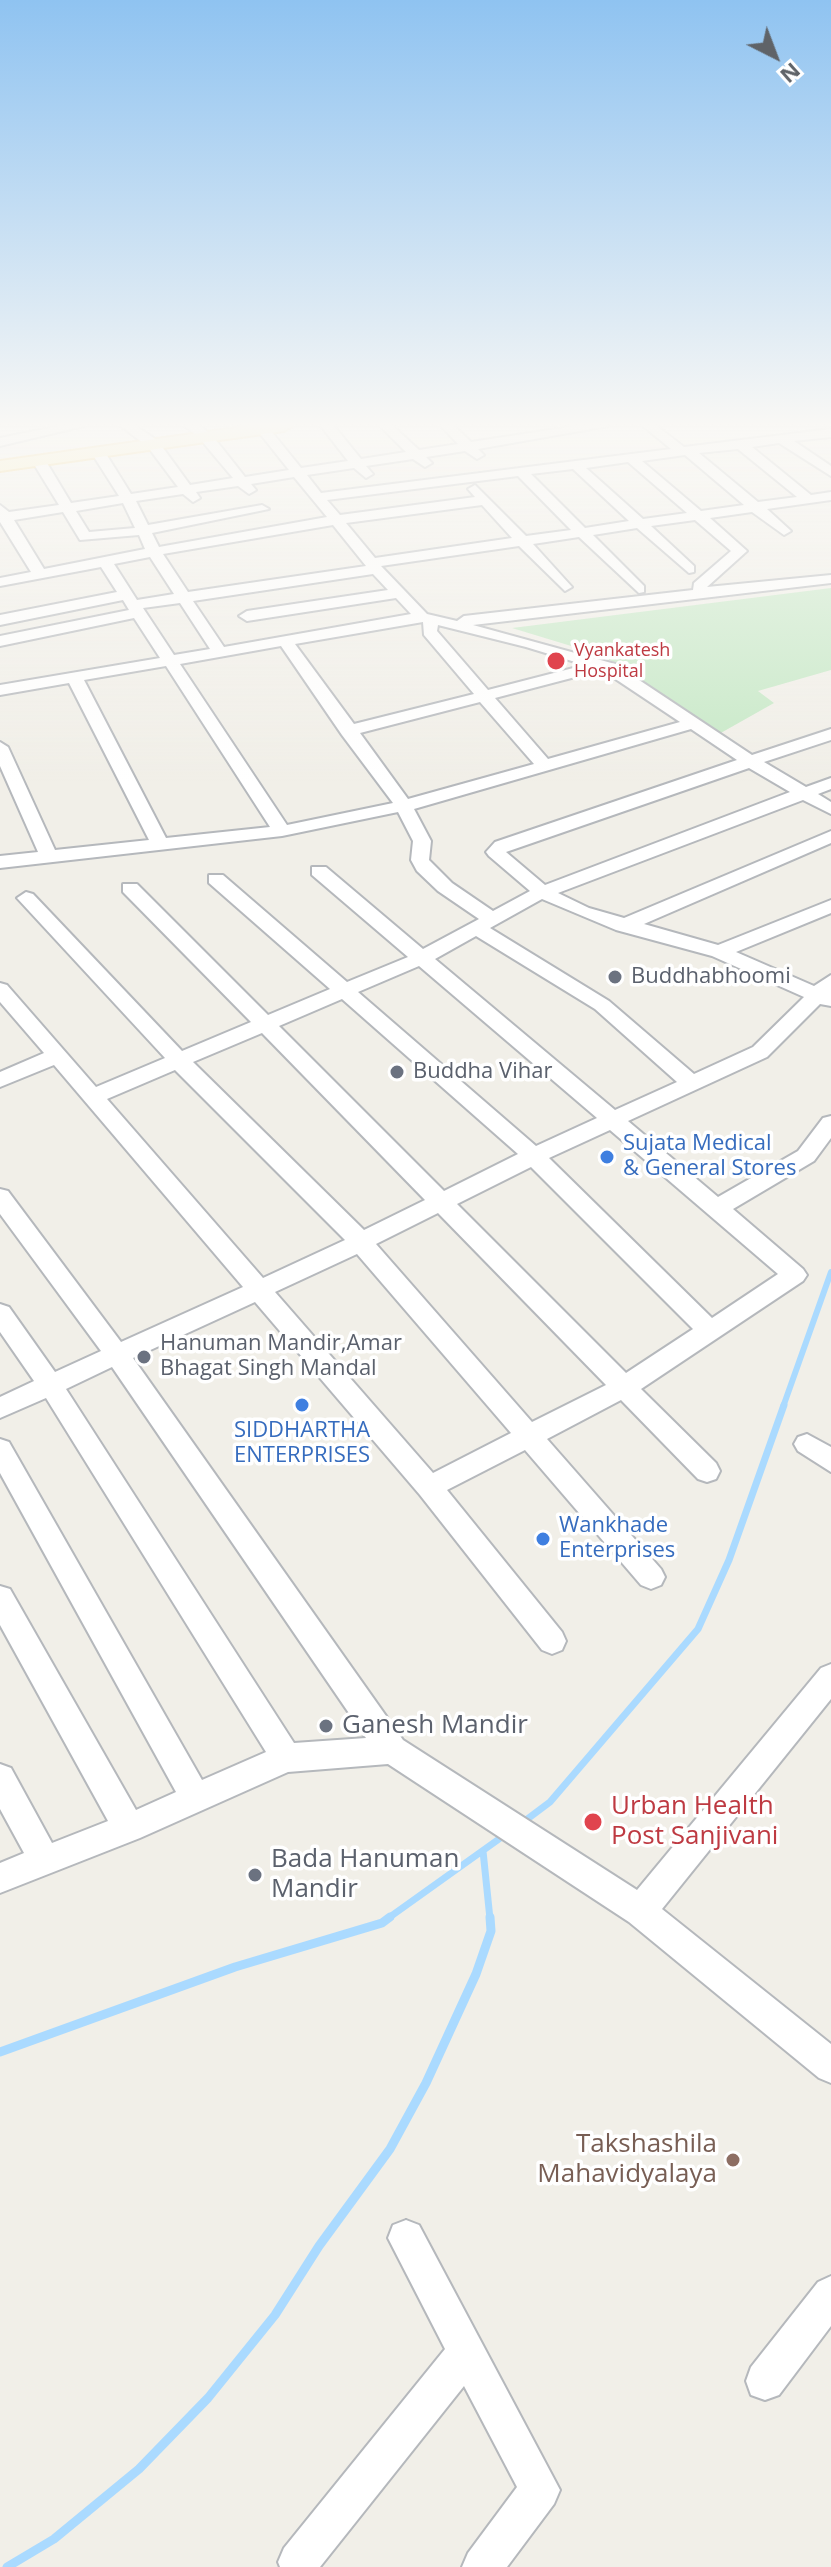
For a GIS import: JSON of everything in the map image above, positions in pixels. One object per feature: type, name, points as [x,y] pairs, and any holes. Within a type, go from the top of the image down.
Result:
[{"type":"street","points":[[21,546],[40,574]]},
{"type":"street","points":[[151,546],[219,651]]},
{"type":"street","points":[[0,582],[185,546]]},
{"type":"street","points":[[358,546],[400,593],[431,621],[531,643],[603,665],[750,761],[831,809]]},
{"type":"street","points":[[0,620],[184,598],[487,546]]},
{"type":"street","points":[[526,546],[565,587]]},
{"type":"street","points":[[594,546],[639,589]]},
{"type":"street","points":[[664,546],[689,569]]},
{"type":"street","points":[[702,594],[699,586],[740,554],[731,546]]},
{"type":"street","points":[[105,562],[282,831]]},
{"type":"street","points":[[0,690],[219,651],[431,621],[831,579]]},
{"type":"street","points":[[247,616],[400,593]]},
{"type":"street","points":[[0,641],[132,604]]},
{"type":"street","points":[[431,621],[429,632],[481,696],[544,765]]},
{"type":"street","points":[[285,641],[404,806],[421,848],[424,867],[484,924],[602,1005],[694,1085]]},
{"type":"street","points":[[348,731],[603,665]]},
{"type":"street","points":[[74,676],[161,846]]},
{"type":"street","points":[[0,862],[282,831],[404,806],[695,723]]},
{"type":"street","points":[[0,1408],[361,1242],[534,1156],[760,1052],[827,992],[719,952],[582,912],[542,892],[497,857],[497,848],[831,734]]},
{"type":"street","points":[[0,747],[49,857]]},
{"type":"street","points":[[94,1096],[422,958],[542,892],[831,783]]},
{"type":"street","points":[[623,926],[831,836]]},
{"type":"street","points":[[319,871],[795,1275],[626,1386],[429,1487]]},
{"type":"street","points":[[216,879],[534,1156],[710,1331]]},
{"type":"street","points":[[130,888],[707,1471]]},
{"type":"street","points":[[26,898],[178,1060],[361,1242],[651,1577]]},
{"type":"street","points":[[719,952],[831,906]]},
{"type":"street","points":[[0,989],[429,1487],[552,1641]]},
{"type":"street","points":[[0,1080],[58,1055]]},
{"type":"street","points":[[717,1208],[806,1156],[831,1123]]},
{"type":"street","points":[[0,1197],[116,1353],[392,1750],[640,1911],[831,2066]]},
{"type":"street","points":[[0,1313],[50,1384],[286,1758]]},
{"type":"street","points":[[807,1444],[831,1461]]},
{"type":"street","points":[[0,1449],[196,1799]]},
{"type":"street","points":[[0,1598],[129,1828]]},
{"type":"street","points":[[640,1911],[831,1677]]},
{"type":"street","points":[[0,1878],[129,1828],[286,1758],[392,1750]]},
{"type":"street","points":[[0,1778],[45,1862]]},
{"type":"street","points":[[406,2238],[540,2490],[482,2567]]},
{"type":"street","points":[[765,2381],[831,2295]]},
{"type":"street","points":[[298,2562],[466,2353]]},
{"type":"green space","points":[[831,588],[831,670],[758,691],[774,703],[719,734],[604,656],[512,628]]},
{"type":"waterway","points":[[783,1407],[831,1272]]},
{"type":"waterway","points":[[522,1823],[550,1802],[698,1629],[729,1560],[784,1405]]},
{"type":"waterway","points":[[387,1919],[506,1834]]},
{"type":"waterway","points":[[483,1851],[490,1919]]},
{"type":"waterway","points":[[0,2052],[235,1967],[382,1923],[390,1917]]},
{"type":"waterway","points":[[7,2567],[54,2539],[139,2469],[208,2398],[275,2315],[319,2246],[390,2149],[426,2083],[476,1974],[491,1931],[490,1917]]},
{"type":"place","name":"Vyankatesh Hospital","points":[[556,661]]},
{"type":"place","name":"Buddhabhoomi","points":[[615,977]]},
{"type":"place","name":"Buddha Vihar","points":[[397,1072]]},
{"type":"place","name":"Sujata Medical & General Stores","points":[[607,1157]]},
{"type":"place","name":"Hanuman Mandir,Amar Bhagat Singh Mandal","points":[[144,1357]]},
{"type":"place","name":"SIDDHARTHA ENTERPRISES","points":[[302,1405]]},
{"type":"place","name":"Wankhade Enterprises","points":[[543,1539]]},
{"type":"place","name":"Ganesh Mandir","points":[[326,1726]]},
{"type":"place","name":"Urban Health Post Sanjivani","points":[[593,1822]]},
{"type":"place","name":"Bada Hanuman Mandir","points":[[255,1875]]},
{"type":"place","name":"Takshashila Mahavidyalaya","points":[[733,2160]]}]
